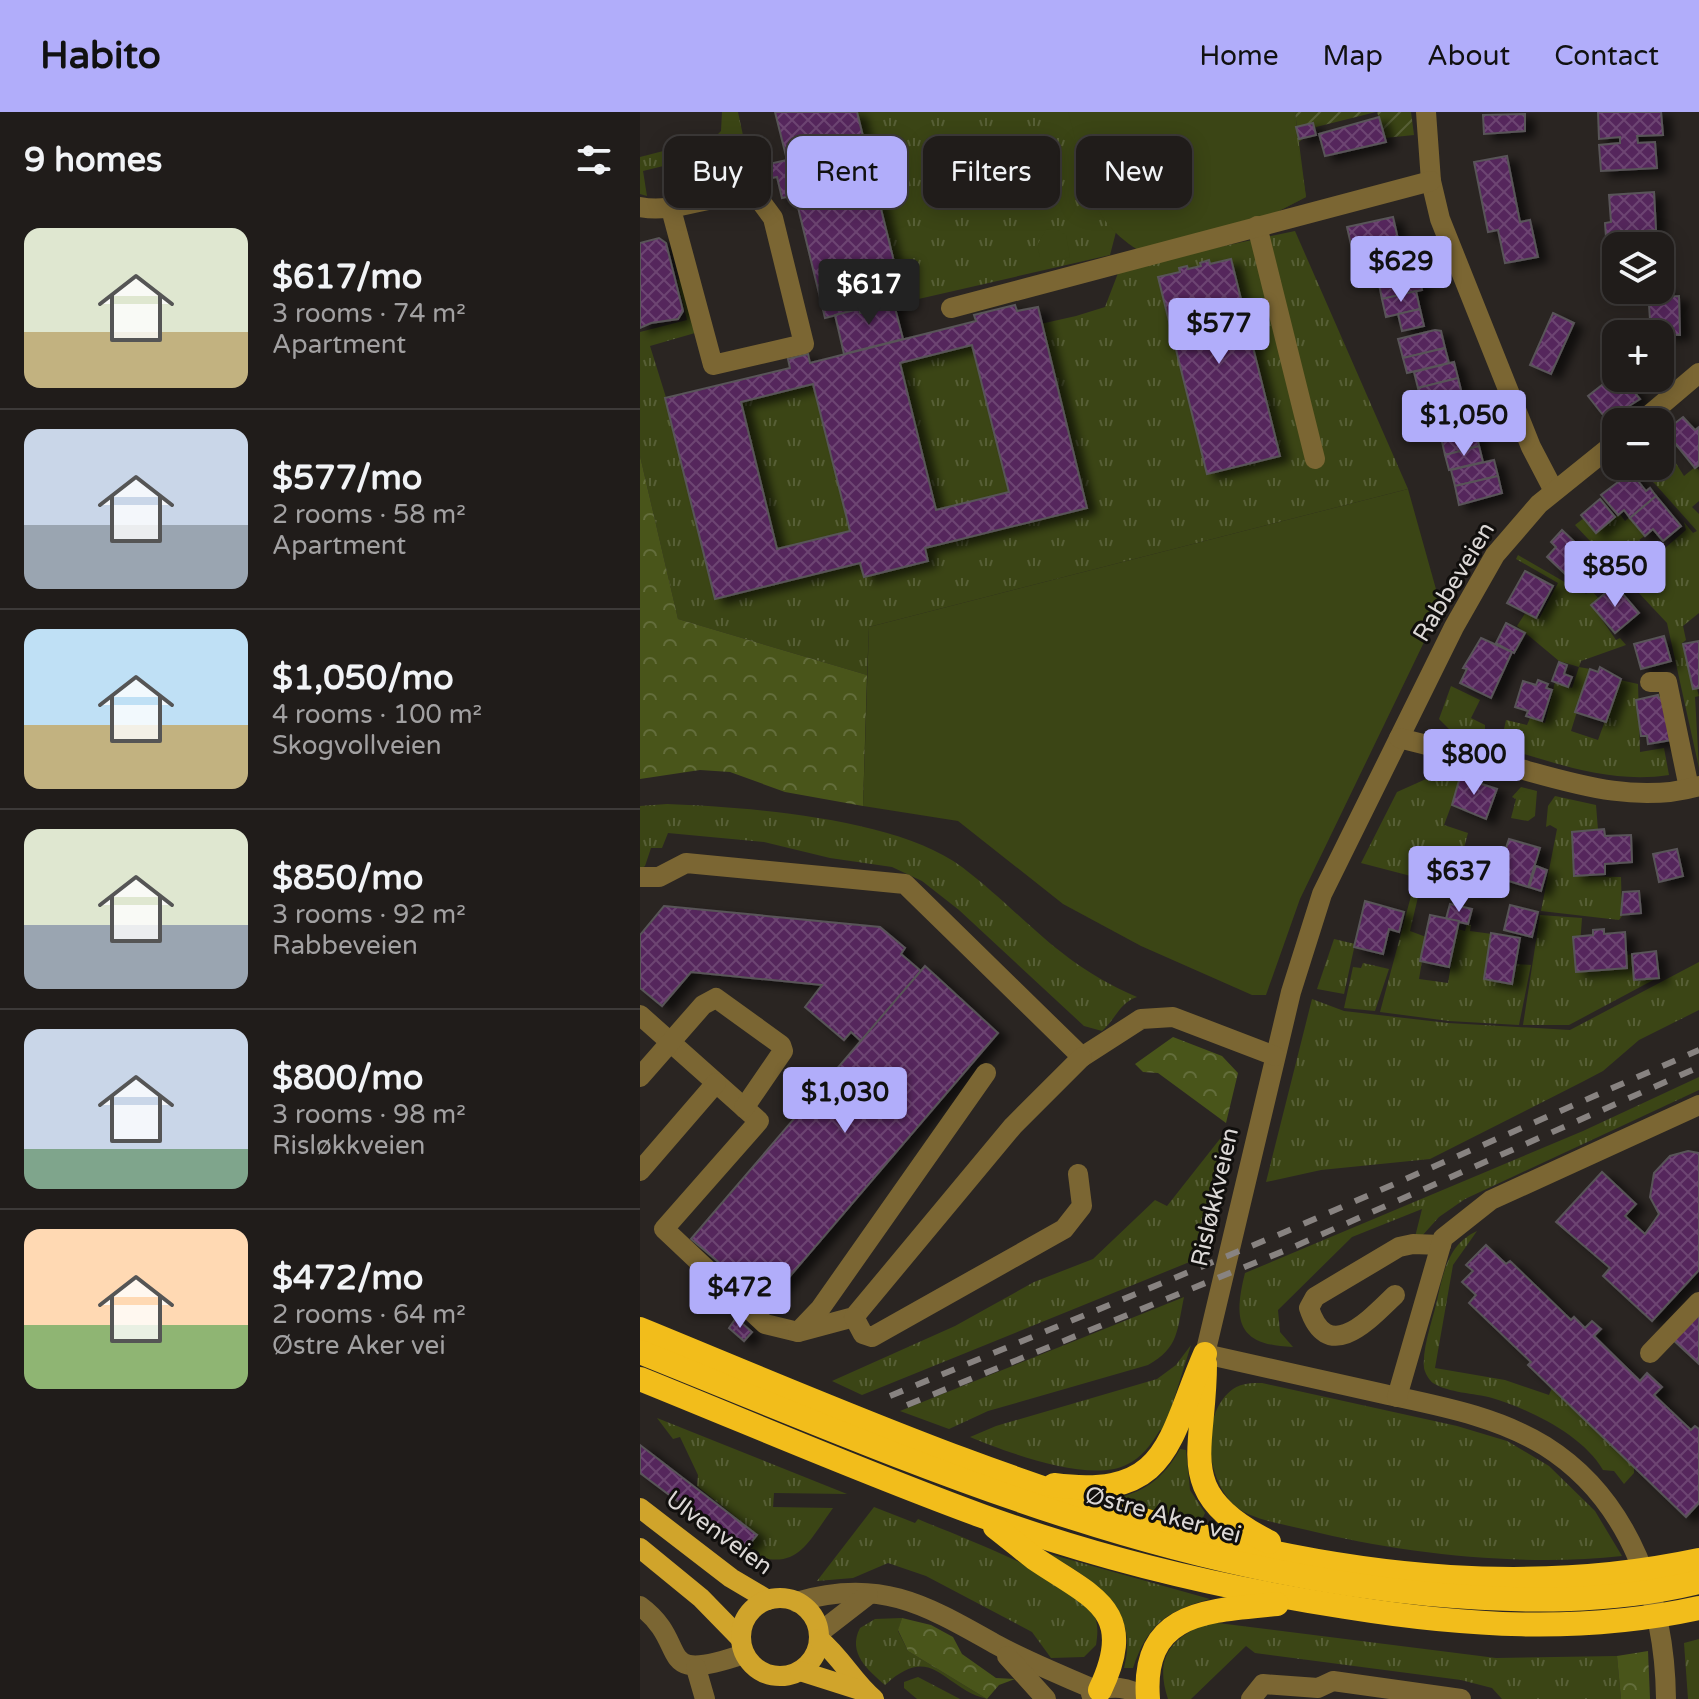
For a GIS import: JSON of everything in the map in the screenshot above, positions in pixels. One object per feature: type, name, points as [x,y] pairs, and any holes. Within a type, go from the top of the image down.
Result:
[{"type":"highway","points":[[640,1329],[1019,1480],[1133,1518],[1295,1555],[1450,1576],[1589,1588],[1699,1560]]},
{"type":"highway","name":"Østre Aker vei","points":[[640,1352],[977,1487],[1070,1520],[1192,1554],[1390,1590],[1500,1599],[1589,1588],[1699,1582]]},
{"type":"highway","points":[[1019,1480],[1101,1486],[1139,1476],[1166,1452],[1205,1354]]},
{"type":"highway","points":[[1205,1354],[1205,1401],[1197,1460],[1206,1493],[1217,1508],[1243,1529],[1295,1555]]},
{"type":"highway","points":[[640,1379],[981,1516],[1150,1568],[1306,1601],[1442,1620],[1538,1626],[1597,1624],[1699,1608]]},
{"type":"highway","points":[[981,1516],[1098,1600],[1112,1626],[1115,1643],[1111,1667],[1094,1693]]},
{"type":"highway","points":[[1147,1699],[1146,1673],[1150,1654],[1179,1622],[1218,1610],[1306,1601]]},
{"type":"main road","name":"Ulvenveien","points":[[640,1508],[731,1578],[768,1600],[796,1602]]},
{"type":"main road","points":[[640,1548],[701,1598],[758,1670],[768,1675],[779,1677],[800,1671],[815,1654],[819,1636]]},
{"type":"main road","name":"Ulvenveien","points":[[742,1646],[747,1616],[768,1600]]},
{"type":"main road","points":[[796,1602],[811,1614],[819,1636],[849,1667],[869,1695]]},
{"type":"main road","points":[[800,1671],[869,1695]]},
{"type":"street","points":[[1426,112],[1431,181],[1440,219],[1531,447],[1554,491]]},
{"type":"street","points":[[951,308],[1431,181]]},
{"type":"street","points":[[640,207],[671,209],[749,196],[768,207],[804,344],[713,365],[671,209]]},
{"type":"street","points":[[1257,226],[1315,459]]},
{"type":"street","points":[[1658,408],[1699,373]]},
{"type":"street","name":"Rabbeveien","points":[[1399,738],[1489,565],[1507,538],[1554,491],[1602,453]]},
{"type":"street","points":[[1399,738],[1555,780],[1621,793],[1675,793],[1694,787],[1667,682],[1650,682]]},
{"type":"street","name":"Risløkkveien","points":[[1205,1354],[1301,956],[1322,894],[1399,738]]},
{"type":"street","points":[[640,877],[659,877],[686,863],[905,884],[1082,1057]]},
{"type":"street","points":[[640,1077],[709,1000],[716,998],[781,1045],[781,1058],[744,1108]]},
{"type":"street","points":[[640,1015],[759,1121],[664,1229],[765,1324],[798,1332],[854,1317],[1013,1126],[1082,1057],[1141,1019],[1173,1017],[1275,1056]]},
{"type":"street","points":[[798,1332],[820,1309],[986,1073]]},
{"type":"street","points":[[640,1171],[716,1083]]},
{"type":"street","points":[[1397,1397],[1443,1238],[1491,1200],[1699,1105]]},
{"type":"street","points":[[854,1317],[863,1334],[872,1337],[1064,1229],[1082,1206],[1078,1174]]},
{"type":"street","points":[[1395,1295],[1359,1330],[1348,1335],[1322,1331],[1314,1324],[1309,1308],[1315,1297],[1399,1247],[1441,1245]]},
{"type":"street","points":[[1650,1353],[1699,1302]]},
{"type":"street","points":[[1205,1354],[1397,1397],[1502,1426],[1544,1446],[1594,1491],[1622,1529],[1647,1576],[1663,1653],[1666,1699]]},
{"type":"street","points":[[796,1602],[842,1592],[920,1603],[1094,1693],[1125,1688],[1147,1699]]},
{"type":"street","points":[[819,1636],[868,1595]]},
{"type":"street","points":[[640,1606],[653,1617],[678,1660],[696,1668],[742,1646]]},
{"type":"street","points":[[996,1644],[1046,1699]]},
{"type":"street","points":[[696,1668],[705,1699]]},
{"type":"street","points":[[1251,1699],[1263,1684],[1314,1694],[1333,1681],[1379,1693],[1461,1699]]},
{"type":"green space","points":[[722,112],[738,112],[743,136],[716,136],[721,131]]},
{"type":"green space","points":[[857,112],[1295,112],[1306,197],[1269,216],[1116,232],[1110,255],[901,303],[879,208],[907,208],[907,136],[863,136]]},
{"type":"green space","points":[[1068,112],[1293,112],[1306,197],[1269,216],[1138,250],[1120,237],[1098,208],[1192,208],[1192,136],[1076,136],[1076,144]]},
{"type":"green space","points":[[1295,112],[1376,112],[1316,127],[1299,142]]},
{"type":"green space","points":[[1377,112],[1411,112],[1414,135],[1385,138]]},
{"type":"green space","points":[[664,151],[664,166],[643,171],[647,196],[640,194],[640,157]]},
{"type":"green space","points":[[1056,229],[1066,235],[1070,257],[1050,262],[1040,257],[1037,245],[1046,230]]},
{"type":"green space","points":[[1295,231],[1408,489],[869,627],[867,675],[678,619],[640,456],[640,332],[687,320],[677,280],[683,279],[695,333],[650,346],[669,407],[1076,316],[1105,307],[1120,268]]},
{"type":"green space","points":[[640,456],[678,619],[867,675],[863,806],[785,792],[730,772],[700,770],[640,779]]},
{"type":"green space","points":[[1674,460],[1684,476],[1695,467],[1699,470],[1699,501],[1692,507],[1699,514],[1699,613],[1683,626],[1686,640],[1681,644],[1684,644],[1699,696],[1695,697],[1699,768],[1667,623],[1575,525],[1584,518],[1596,531],[1619,513],[1625,521],[1630,517],[1646,535],[1639,540],[1650,552],[1660,544],[1665,548],[1686,530],[1684,522],[1693,533],[1697,531],[1651,480],[1674,480]]},
{"type":"green space","points":[[1408,489],[1441,607],[1300,899],[1266,995],[1252,995],[1141,946],[1063,904],[958,821],[863,806],[869,627]]},
{"type":"green space","points":[[1518,555],[1568,584],[1571,579],[1586,594],[1591,590],[1599,599],[1592,605],[1616,640],[1620,638],[1626,645],[1581,661],[1579,667],[1559,661],[1517,626],[1526,612],[1539,619],[1558,583],[1516,559]]},
{"type":"green space","points":[[1579,667],[1590,669],[1571,731],[1598,740],[1620,680],[1638,684],[1640,752],[1664,748],[1669,775],[1626,777],[1604,774],[1500,747],[1506,720],[1527,725],[1530,718],[1545,723],[1555,682],[1572,688]]},
{"type":"green space","points":[[1451,686],[1480,700],[1471,718],[1485,725],[1485,739],[1450,730],[1439,719]]},
{"type":"green space","points":[[1435,775],[1462,777],[1444,825],[1468,833],[1453,887],[1361,863],[1397,792]]},
{"type":"green space","points":[[1521,787],[1537,791],[1535,816],[1528,821],[1511,818],[1516,799],[1512,797]]},
{"type":"green space","points":[[1555,796],[1596,805],[1598,830],[1572,832],[1575,876],[1621,877],[1622,916],[1619,920],[1541,911],[1557,829],[1550,825],[1546,827],[1548,806]]},
{"type":"green space","points":[[667,804],[738,808],[820,818],[861,826],[934,850],[962,867],[1064,954],[1109,984],[1137,997],[1122,1007],[1102,1031],[1084,1026],[959,910],[922,881],[892,867],[830,858],[764,842],[668,833],[662,848],[651,848],[645,866],[640,869],[640,806]]},
{"type":"green space","points":[[1411,896],[1418,897],[1410,931],[1426,937],[1419,979],[1448,983],[1457,929],[1465,931],[1467,924],[1471,925],[1470,931],[1492,934],[1485,979],[1513,984],[1517,964],[1531,965],[1519,1025],[1449,1021],[1380,1012]]},
{"type":"green space","points":[[1540,915],[1582,918],[1578,972],[1628,968],[1627,955],[1633,954],[1638,981],[1657,978],[1569,1025],[1523,1025]]},
{"type":"green space","points":[[1334,939],[1355,944],[1344,994],[1317,989]]},
{"type":"green space","points":[[1699,962],[1699,1010],[1639,1040],[1603,1071],[1584,1081],[1430,1159],[1321,1170],[1266,1182],[1312,999],[1344,1011],[1448,1023],[1570,1030]]},
{"type":"green space","points":[[1363,963],[1389,969],[1375,1011],[1344,1008],[1353,967],[1361,968]]},
{"type":"green space","points":[[1173,1037],[1222,1056],[1238,1073],[1226,1123],[1158,1073],[1143,1072],[1135,1064]]},
{"type":"green space","points":[[1699,1077],[1699,1090],[1465,1199],[1439,1217],[1421,1237],[1415,1237],[1422,1209],[1352,1237],[1278,1310],[1280,1332],[1293,1347],[1260,1341],[1244,1327],[1240,1305],[1245,1273],[1583,1131]]},
{"type":"green space","points":[[1223,1135],[1192,1261],[862,1395],[832,1381],[955,1326],[1034,1282],[1093,1259],[1155,1200],[1167,1206]]},
{"type":"green space","points":[[1477,1231],[1453,1265],[1435,1368],[1505,1380],[1549,1395],[1553,1385],[1634,1466],[1634,1473],[1624,1484],[1614,1471],[1603,1470],[1594,1457],[1569,1435],[1538,1416],[1492,1398],[1439,1386],[1427,1376],[1425,1350],[1446,1267],[1460,1242]]},
{"type":"green space","points":[[1184,1297],[1178,1329],[1171,1345],[1148,1365],[988,1411],[949,1429],[900,1411]]},
{"type":"green space","points":[[1191,1345],[1164,1431],[1160,1430],[1141,1455],[1126,1465],[1110,1470],[1070,1468],[1025,1457],[970,1437],[996,1426],[1157,1379],[1176,1365]]},
{"type":"green space","points":[[1262,1383],[1457,1426],[1507,1441],[1549,1466],[1595,1511],[1622,1556],[1545,1560],[1423,1552],[1344,1538],[1248,1514],[1234,1505],[1223,1491],[1215,1474],[1210,1436],[1221,1401],[1243,1384]]},
{"type":"green space","points":[[657,1418],[847,1494],[774,1493],[773,1507],[833,1508],[807,1544],[788,1558],[762,1558],[744,1551],[757,1534],[697,1486],[698,1475],[680,1437],[673,1439]]},
{"type":"green space","points":[[1180,1449],[1186,1450],[1190,1490],[1205,1513],[1200,1524],[1107,1500],[1131,1494],[1150,1484]]},
{"type":"green space","points":[[874,1507],[915,1523],[918,1519],[960,1536],[1056,1582],[1093,1613],[1097,1626],[1096,1645],[1084,1657],[1051,1658],[1032,1632],[926,1576],[888,1563],[853,1578],[817,1581]]},
{"type":"green space","points":[[1046,1553],[1210,1599],[1182,1609],[1161,1622],[1145,1640],[1133,1668],[1124,1668],[1127,1647],[1119,1612],[1095,1584]]},
{"type":"green space","points":[[902,1618],[898,1631],[908,1651],[987,1699],[927,1667],[915,1667],[901,1673],[885,1685],[872,1673],[858,1653],[856,1645],[860,1628],[875,1619]]},
{"type":"green space","points":[[902,1618],[931,1625],[953,1637],[962,1654],[996,1678],[1015,1679],[999,1685],[987,1699],[908,1651],[898,1630]]},
{"type":"green space","points":[[1210,1622],[1496,1658],[1617,1656],[1621,1699],[1502,1699],[1492,1688],[1461,1680],[1255,1653],[1246,1646],[1191,1699],[1168,1699],[1163,1671],[1169,1650],[1185,1635]]},
{"type":"green space","points":[[1699,1639],[1699,1699],[1688,1699],[1684,1643]]},
{"type":"green space","points":[[1648,1651],[1650,1699],[1621,1699],[1617,1656]]},
{"type":"green space","points":[[918,1677],[960,1699],[917,1699],[904,1688],[904,1682]]},
{"type":"building","points":[[775,112],[857,112],[863,136],[787,136],[787,160]]},
{"type":"building","points":[[1598,112],[1661,112],[1663,135],[1637,136],[1638,143],[1655,142],[1657,168],[1601,171],[1599,145],[1620,143],[1620,137],[1599,139]]},
{"type":"building","points":[[1525,114],[1525,131],[1484,134],[1483,115]]},
{"type":"building","points":[[1379,117],[1386,142],[1325,156],[1319,134]]},
{"type":"building","points":[[1313,123],[1316,135],[1299,139],[1296,127]]},
{"type":"building","points":[[1507,156],[1520,222],[1530,220],[1538,257],[1505,263],[1498,230],[1488,232],[1474,162]]},
{"type":"building","points":[[787,160],[787,197],[782,198],[777,177],[772,178],[771,164]]},
{"type":"building","points":[[1654,192],[1656,230],[1606,232],[1605,223],[1611,222],[1609,195]]},
{"type":"building","points":[[798,208],[881,208],[903,298],[870,306],[871,311],[860,313],[859,309],[825,318]]},
{"type":"building","points":[[1393,217],[1398,239],[1352,249],[1347,227]]},
{"type":"building","points":[[659,238],[666,243],[683,311],[678,319],[640,328],[640,243]]},
{"type":"building","points":[[1406,243],[1410,259],[1367,269],[1363,251]]},
{"type":"building","points":[[1231,259],[1280,456],[1207,474],[1158,277],[1180,272],[1179,268],[1201,266],[1200,263],[1209,260],[1210,264]]},
{"type":"building","points":[[1410,259],[1414,276],[1371,286],[1367,269]]},
{"type":"building","points":[[1419,275],[1422,290],[1382,299],[1379,284]]},
{"type":"building","points":[[1416,291],[1420,309],[1386,317],[1382,299]]},
{"type":"building","points":[[1674,296],[1679,296],[1680,335],[1674,335],[1674,320],[1650,320],[1649,304],[1674,304]]},
{"type":"building","points":[[893,300],[903,339],[844,354],[835,315],[859,309],[860,313],[871,311],[870,306]]},
{"type":"building","points":[[1015,305],[1017,311],[1038,307],[1087,508],[925,548],[928,561],[864,577],[860,563],[715,599],[665,398],[790,368],[788,359],[808,354],[810,363],[976,321],[974,315]],"holes":[[[972,345],[1009,492],[936,510],[900,363]],[[813,384],[850,531],[777,549],[741,402]]]},
{"type":"building","points":[[1420,309],[1424,326],[1402,331],[1398,314]]},
{"type":"building","points":[[1553,313],[1574,323],[1551,374],[1530,365]]},
{"type":"building","points":[[1441,331],[1445,348],[1403,358],[1398,339]]},
{"type":"building","points":[[1445,348],[1449,363],[1407,373],[1403,358]]},
{"type":"building","points":[[1454,362],[1458,378],[1418,388],[1414,372]]},
{"type":"building","points":[[1458,378],[1462,394],[1422,405],[1418,388]]},
{"type":"building","points":[[1602,385],[1602,392],[1634,392],[1640,399],[1626,408],[1602,408],[1602,414],[1588,396]]},
{"type":"building","points":[[1683,417],[1695,430],[1699,427],[1699,465],[1695,468],[1674,442],[1674,424]]},
{"type":"building","points":[[1475,429],[1479,446],[1445,455],[1441,437]]},
{"type":"building","points":[[1479,446],[1483,462],[1449,470],[1445,455]]},
{"type":"building","points":[[1494,460],[1498,476],[1455,486],[1451,470]]},
{"type":"building","points":[[1498,476],[1502,493],[1459,505],[1455,486]]},
{"type":"building","points":[[1616,480],[1637,480],[1646,491],[1650,488],[1656,496],[1630,518],[1624,510],[1618,515],[1601,495],[1618,482]]},
{"type":"building","points":[[1656,496],[1681,526],[1663,541],[1653,529],[1645,536],[1630,518]]},
{"type":"building","points":[[1600,499],[1615,517],[1596,533],[1581,515]]},
{"type":"building","points":[[1562,530],[1599,565],[1578,586],[1547,557],[1556,547],[1551,542]]},
{"type":"building","points":[[1525,571],[1553,586],[1536,618],[1507,603]]},
{"type":"building","points":[[1615,585],[1639,613],[1615,633],[1591,605]]},
{"type":"building","points":[[1506,623],[1525,633],[1514,653],[1496,643]]},
{"type":"building","points":[[1664,636],[1671,661],[1641,669],[1634,644]]},
{"type":"building","points":[[1481,638],[1512,652],[1491,698],[1460,683],[1467,669],[1463,668]]},
{"type":"building","points":[[1699,641],[1699,688],[1693,689],[1683,644]]},
{"type":"building","points":[[1559,662],[1567,665],[1564,674],[1572,677],[1568,687],[1552,681]]},
{"type":"building","points":[[1600,667],[1621,679],[1606,722],[1575,712],[1590,669],[1598,672]]},
{"type":"building","points":[[1538,680],[1548,684],[1546,688],[1552,690],[1542,721],[1526,716],[1528,711],[1515,707],[1523,681],[1536,685]]},
{"type":"building","points":[[1658,695],[1659,698],[1666,697],[1672,740],[1648,744],[1647,736],[1641,736],[1636,700]]},
{"type":"building","points":[[1460,777],[1497,789],[1486,819],[1452,805]]},
{"type":"building","points":[[1604,829],[1605,836],[1631,835],[1632,862],[1605,864],[1605,874],[1574,876],[1572,832]]},
{"type":"building","points":[[1509,839],[1540,848],[1528,887],[1496,877]]},
{"type":"building","points":[[1677,849],[1683,876],[1659,882],[1653,854]]},
{"type":"building","points":[[1460,864],[1484,871],[1478,892],[1454,885]]},
{"type":"building","points":[[1536,866],[1547,870],[1541,891],[1529,887]]},
{"type":"building","points":[[1639,891],[1641,913],[1621,915],[1623,892]]},
{"type":"building","points":[[1365,901],[1404,912],[1399,932],[1389,929],[1383,954],[1354,947]]},
{"type":"building","points":[[1450,904],[1472,909],[1468,924],[1446,919]]},
{"type":"building","points":[[1510,905],[1538,912],[1532,937],[1504,930]]},
{"type":"building","points":[[664,906],[880,927],[905,948],[901,954],[921,971],[861,1041],[851,1032],[844,1040],[805,1007],[822,985],[691,972],[662,1006],[640,988],[640,935]]},
{"type":"building","points":[[1430,915],[1459,921],[1449,967],[1420,961]]},
{"type":"building","points":[[1604,929],[1604,934],[1625,932],[1627,968],[1576,972],[1573,937],[1593,935],[1593,930]]},
{"type":"building","points":[[1491,933],[1520,938],[1512,984],[1484,979]]},
{"type":"building","points":[[1656,951],[1659,978],[1634,980],[1632,954]]},
{"type":"building","points":[[925,966],[998,1033],[767,1303],[691,1239]]},
{"type":"building","points":[[1688,1151],[1699,1153],[1699,1270],[1652,1321],[1603,1276],[1610,1268],[1556,1222],[1602,1172],[1636,1204],[1625,1216],[1645,1234],[1659,1214],[1650,1197],[1654,1173],[1670,1156]]},
{"type":"building","points":[[1486,1245],[1506,1264],[1510,1261],[1571,1320],[1574,1317],[1585,1328],[1592,1321],[1601,1329],[1594,1336],[1640,1381],[1647,1373],[1662,1387],[1654,1395],[1691,1430],[1695,1426],[1699,1429],[1699,1503],[1686,1517],[1528,1365],[1531,1362],[1469,1303],[1476,1295],[1462,1282],[1473,1271],[1466,1265]]},
{"type":"building","points":[[1699,1308],[1699,1364],[1671,1338]]},
{"type":"building","points":[[736,1318],[752,1332],[744,1341],[729,1328]]},
{"type":"building","points":[[640,1445],[757,1535],[744,1551],[640,1473]]},
{"type":"railway","points":[[890,1396],[1285,1232],[1699,1050]]},
{"type":"railway","points":[[907,1405],[1291,1248],[1699,1067]]}]
